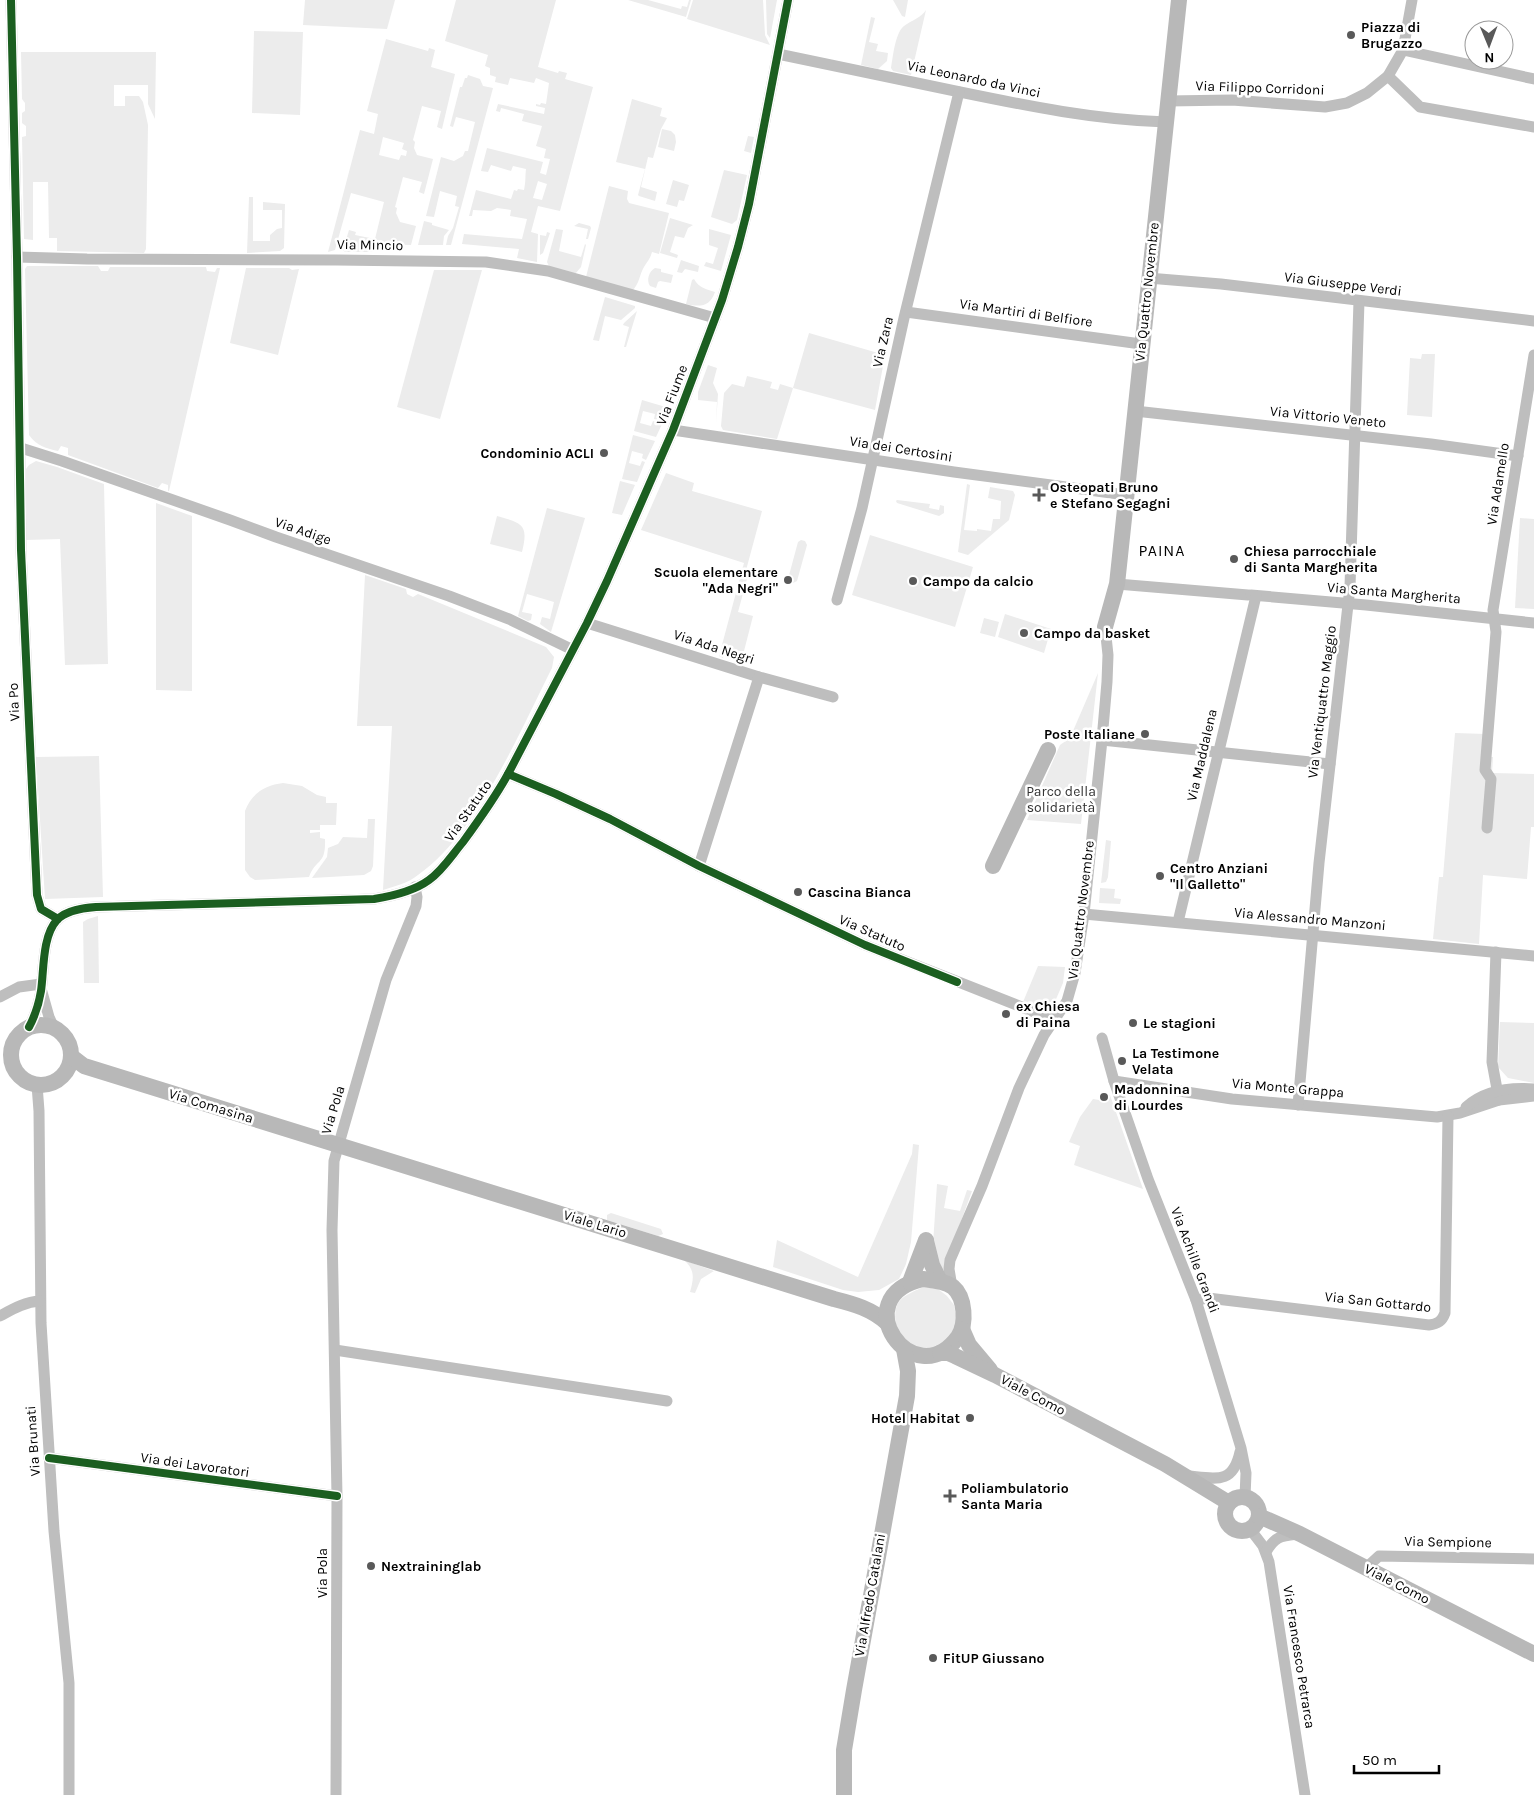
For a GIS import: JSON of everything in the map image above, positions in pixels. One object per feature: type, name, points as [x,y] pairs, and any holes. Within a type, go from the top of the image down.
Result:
[{"type":"main road","name":"Via Quattro Novembre","points":[[1105,627],[1116,584],[1179,0]]},
{"type":"main road","points":[[993,866],[1048,750]]},
{"type":"main road","points":[[54,1028],[46,1025],[29,1027],[6,1043],[14,1069],[28,1082],[38,1085],[52,1082],[65,1073],[84,1066]]},
{"type":"main road","name":"Via Comasina","points":[[54,1028],[67,1039],[71,1056],[84,1066],[338,1145]]},
{"type":"main road","points":[[65,1073],[71,1056]]},
{"type":"main road","name":"Viale Lario","points":[[338,1145],[834,1300],[851,1303],[874,1312],[887,1323]]},
{"type":"main road","points":[[910,1282],[926,1240],[932,1265],[946,1284],[957,1293],[964,1319],[962,1329],[951,1346],[934,1354],[914,1354],[897,1343],[890,1332],[887,1323],[888,1309],[893,1296],[898,1289],[910,1282],[923,1278],[946,1284]]},
{"type":"main road","name":"Viale Lario","points":[[851,1303],[869,1302],[893,1296]]},
{"type":"main road","name":"Viale Como","points":[[962,1329],[969,1345],[995,1375]]},
{"type":"main road","name":"Via Alfredo Catalani","points":[[844,1795],[844,1750],[852,1698],[907,1396],[908,1371],[904,1349]]},
{"type":"main road","name":"Viale Como","points":[[934,1354],[955,1356],[995,1375],[1165,1464],[1229,1503]]},
{"type":"main road","name":"Via Alfredo Catalani","points":[[907,1396],[915,1375],[934,1354]]},
{"type":"main road","points":[[1245,1497],[1254,1502],[1259,1511],[1254,1523],[1239,1531],[1229,1525],[1225,1514],[1229,1503],[1236,1498],[1245,1497]]},
{"type":"main road","name":"Viale Como","points":[[1254,1523],[1300,1534],[1534,1654]]},
{"type":"street","name":"Via Po","points":[[11,0],[21,448],[21,550],[36,895],[41,909],[58,920]]},
{"type":"street","name":"Via Fiume","points":[[508,774],[587,623],[673,430],[715,318],[743,230],[788,0]]},
{"type":"street","name":"Via Filippo Corridoni","points":[[1168,101],[1232,100],[1326,107],[1347,103],[1367,93],[1388,76],[1403,50],[1412,0]]},
{"type":"street","points":[[1403,50],[1534,79]]},
{"type":"street","name":"Via Leonardo da Vinci","points":[[778,54],[1014,104],[1077,115],[1166,122]]},
{"type":"street","points":[[1388,76],[1420,107],[1534,127]]},
{"type":"street","name":"Via Zara","points":[[837,600],[862,508],[906,312],[959,92]]},
{"type":"street","name":"Via Mincio","points":[[17,257],[486,262],[548,271],[715,318]]},
{"type":"street","name":"Via Giuseppe Verdi","points":[[1148,278],[1221,284],[1534,321]]},
{"type":"street","name":"Via Ventiquattro Maggio","points":[[1298,1105],[1308,979],[1313,949],[1330,764],[1348,604],[1359,301]]},
{"type":"street","name":"Via Martiri di Belfiore","points":[[906,312],[1142,344]]},
{"type":"street","name":"Via Adamello","points":[[1487,828],[1490,779],[1486,770],[1486,756],[1496,632],[1494,610],[1534,355]]},
{"type":"street","name":"Via Vittorio Veneto","points":[[1135,411],[1353,435],[1518,456]]},
{"type":"street","name":"Via dei Certosini","points":[[673,430],[1126,495]]},
{"type":"street","name":"Via Adige","points":[[21,448],[470,604],[509,619],[573,650]]},
{"type":"street","name":"Via Santa Margherita","points":[[1116,584],[1252,595],[1534,623]]},
{"type":"street","name":"Via Maddalena","points":[[1178,922],[1252,595]]},
{"type":"street","name":"Via Ada Negri","points":[[587,623],[759,677],[833,697]]},
{"type":"street","name":"Via Quattro Novembre","points":[[946,1284],[950,1260],[982,1186],[1019,1088],[1044,1036],[1067,1001],[1072,986],[1084,914],[1102,740],[1108,655],[1105,627]]},
{"type":"street","points":[[699,866],[759,677]]},
{"type":"street","points":[[1102,740],[1330,764]]},
{"type":"street","name":"Via Statuto","points":[[58,920],[82,908],[374,899],[395,895],[428,880],[444,866],[492,802],[508,774],[610,819],[699,866],[865,945],[1046,1017],[1056,1018]]},
{"type":"street","name":"Via Pola","points":[[336,1795],[337,1496],[332,1220],[334,1161],[386,980],[416,906],[415,887]]},
{"type":"street","name":"Via Alessandro Manzoni","points":[[1084,914],[1313,936],[1427,944],[1534,956]]},
{"type":"street","points":[[29,1027],[34,1018],[41,987],[46,943],[58,920]]},
{"type":"street","points":[[1496,952],[1492,1062],[1498,1095]]},
{"type":"street","points":[[0,997],[19,987],[41,987]]},
{"type":"street","points":[[41,987],[54,1028]]},
{"type":"street","name":"Via Achille Grandi","points":[[1102,1038],[1114,1081],[1148,1179],[1196,1300],[1241,1448],[1246,1473],[1245,1497]]},
{"type":"street","name":"Via Monte Grappa","points":[[1114,1081],[1232,1099],[1437,1117],[1460,1113],[1470,1103],[1498,1095],[1534,1090]]},
{"type":"street","name":"Via Brunati","points":[[38,1085],[40,1301],[54,1530],[69,1683],[69,1795]]},
{"type":"street","name":"Via Monte Grappa","points":[[1498,1095],[1534,1096]]},
{"type":"street","name":"Via San Gottardo","points":[[1196,1300],[1208,1298],[1429,1324],[1440,1322],[1445,1313],[1448,1116]]},
{"type":"street","points":[[0,1316],[18,1306],[40,1301]]},
{"type":"street","points":[[335,1350],[667,1401]]},
{"type":"street","points":[[1184,1476],[1217,1478],[1229,1474],[1237,1466],[1241,1448]]},
{"type":"street","name":"Via dei Lavoratori","points":[[49,1458],[337,1496]]},
{"type":"street","name":"Via Francesco Petrarca","points":[[1254,1523],[1269,1562],[1305,1795]]},
{"type":"street","points":[[1266,1552],[1271,1543],[1281,1536],[1300,1534]]},
{"type":"street","name":"Via Sempione","points":[[1366,1568],[1380,1556],[1534,1559]]},
{"type":"green space","points":[[305,0],[395,0],[387,29],[303,25]]},
{"type":"green space","points":[[456,0],[556,0],[538,67],[558,73],[559,71],[567,73],[565,79],[593,87],[560,211],[538,206],[531,232],[538,234],[537,262],[517,258],[519,249],[462,244],[464,234],[522,239],[527,219],[510,216],[511,210],[497,208],[491,211],[473,210],[472,216],[469,216],[476,190],[511,199],[514,190],[524,190],[526,169],[513,166],[511,171],[491,165],[488,172],[481,171],[487,148],[543,162],[540,173],[546,175],[550,159],[544,158],[546,149],[536,146],[542,126],[522,121],[524,114],[501,108],[500,112],[496,111],[498,104],[544,114],[545,108],[536,106],[536,104],[546,104],[549,83],[536,78],[534,83],[510,78],[508,85],[495,82],[496,77],[490,75],[490,68],[485,66],[488,55],[445,41]],"holes":[[[538,181],[547,184],[542,200],[533,198]]]},
{"type":"green space","points":[[628,0],[648,0],[681,9],[682,6],[687,7],[689,0],[691,0],[686,17]]},
{"type":"green space","points":[[693,0],[763,0],[765,35],[770,45],[687,19]]},
{"type":"green space","points":[[766,0],[777,0],[770,38],[767,34]]},
{"type":"green space","points":[[893,0],[908,0],[905,17],[902,16]]},
{"type":"green space","points":[[926,10],[911,75],[893,71],[891,68],[898,34],[904,26],[922,15]]},
{"type":"green space","points":[[871,17],[875,18],[869,42],[878,44],[876,51],[888,53],[887,61],[878,69],[861,65]]},
{"type":"green space","points":[[254,31],[303,32],[300,115],[252,113]]},
{"type":"green space","points":[[386,39],[428,51],[429,48],[435,50],[431,67],[455,74],[442,129],[437,127],[441,111],[422,106],[413,140],[417,155],[433,159],[424,194],[419,192],[422,182],[403,177],[395,207],[397,208],[396,213],[400,222],[416,226],[411,245],[376,244],[374,252],[345,252],[343,250],[349,230],[356,232],[355,235],[375,239],[384,202],[351,193],[335,250],[328,252],[360,130],[374,134],[378,114],[367,111]],"holes":[[[383,137],[404,143],[402,149],[407,151],[406,156],[401,155],[399,160],[379,155]]]},
{"type":"green space","points":[[21,52],[156,52],[155,119],[148,104],[148,85],[114,85],[114,106],[125,106],[125,96],[139,96],[143,102],[148,125],[146,249],[144,253],[57,251],[57,238],[49,238],[48,182],[33,182],[33,240],[24,239],[22,137],[26,136],[26,126],[22,123],[25,103],[22,99]]},
{"type":"green space","points":[[468,75],[480,79],[483,86],[493,88],[451,245],[446,245],[459,207],[455,206],[457,196],[440,191],[434,217],[426,216],[441,157],[454,161],[463,156],[465,151],[468,151],[475,122],[456,117],[453,127],[450,126],[460,87],[462,87]]},
{"type":"green space","points":[[632,99],[662,108],[660,116],[667,118],[661,129],[653,158],[648,157],[641,187],[657,192],[655,201],[638,195],[645,169],[616,162]]},
{"type":"green space","points":[[662,129],[671,131],[675,135],[674,151],[658,147]]},
{"type":"green space","points":[[748,136],[754,137],[751,153],[744,151]]},
{"type":"green space","points":[[724,170],[747,175],[737,220],[732,224],[711,217]]},
{"type":"green space","points":[[673,180],[689,185],[684,201],[679,200],[677,207],[666,204]]},
{"type":"green space","points":[[609,186],[628,191],[627,199],[629,203],[669,213],[659,254],[652,252],[633,290],[586,277]]},
{"type":"green space","points":[[249,197],[253,197],[253,241],[270,241],[270,235],[277,229],[282,228],[282,210],[263,210],[263,202],[285,204],[284,248],[280,251],[247,253]]},
{"type":"green space","points":[[670,218],[693,225],[688,228],[684,238],[675,236],[670,252],[678,255],[677,258],[660,253]]},
{"type":"green space","points":[[424,221],[449,230],[444,236],[443,245],[418,245]]},
{"type":"green space","points":[[579,223],[590,226],[588,239],[586,239],[588,229],[574,226]]},
{"type":"green space","points":[[556,229],[563,230],[559,251],[581,257],[586,245],[581,267],[575,274],[549,266],[547,262]]},
{"type":"green space","points":[[709,229],[731,235],[721,271],[704,266],[706,262],[713,264],[718,248],[709,245]]},
{"type":"green space","points":[[547,232],[550,233],[543,253],[540,255],[540,235],[546,236]]},
{"type":"green space","points":[[681,260],[699,266],[698,272],[685,269],[682,273],[677,272]]},
{"type":"green space","points":[[27,266],[98,266],[101,271],[108,271],[110,267],[206,267],[207,271],[215,272],[217,268],[220,268],[169,491],[168,485],[162,483],[158,488],[68,455],[68,448],[61,446],[58,451],[45,448],[35,442],[29,435],[25,269]]},
{"type":"green space","points":[[246,268],[299,269],[278,355],[230,343]]},
{"type":"green space","points":[[655,268],[661,269],[661,272],[673,275],[671,283],[660,281],[656,288],[650,286],[649,276]]},
{"type":"green space","points":[[434,270],[482,270],[440,419],[397,407]]},
{"type":"green space","points":[[694,279],[700,286],[715,292],[710,301],[704,305],[686,304],[692,280]]},
{"type":"green space","points":[[605,297],[635,306],[635,308],[621,320],[605,316],[599,341],[593,340]]},
{"type":"green space","points":[[637,311],[626,347],[624,347],[629,327],[623,325]]},
{"type":"green space","points":[[809,333],[885,355],[875,410],[793,388]]},
{"type":"green space","points":[[1422,354],[1435,354],[1432,417],[1407,415],[1410,358],[1421,359]]},
{"type":"green space","points":[[708,365],[717,368],[713,383],[718,394],[716,424],[717,402],[698,400],[698,392]]},
{"type":"green space","points":[[747,376],[772,382],[770,388],[778,390],[780,384],[793,388],[777,439],[723,430],[721,426],[724,393],[732,384],[744,387]]},
{"type":"green space","points":[[642,400],[669,408],[663,421],[654,419],[655,414],[643,411],[640,423],[651,426],[653,421],[662,424],[656,437],[634,431]]},
{"type":"green space","points":[[633,435],[655,441],[646,460],[642,458],[643,454],[632,451],[629,463],[640,466],[642,461],[645,462],[637,482],[622,479]]},
{"type":"green space","points":[[36,461],[104,484],[108,664],[65,665],[60,539],[26,540],[26,469]]},
{"type":"green space","points":[[666,473],[694,483],[692,491],[762,511],[745,574],[748,575],[738,612],[753,616],[744,651],[725,651],[723,658],[719,656],[744,563],[641,530]]},
{"type":"green space","points":[[620,481],[635,485],[622,515],[612,513]]},
{"type":"green space","points":[[967,484],[970,485],[964,530],[991,531],[993,519],[1000,519],[1001,501],[988,498],[990,487],[1013,491],[1015,495],[1009,520],[968,555],[958,552]]},
{"type":"green space","points":[[897,500],[930,504],[929,508],[939,510],[940,505],[944,506],[944,513],[939,516],[897,503]]},
{"type":"green space","points":[[156,503],[192,516],[192,691],[156,690]]},
{"type":"green space","points":[[547,508],[585,518],[551,632],[540,624],[542,617],[550,619],[554,602],[527,594],[522,612],[532,614],[531,620],[528,621],[518,616]]},
{"type":"green space","points":[[497,516],[522,526],[525,536],[522,552],[490,544]]},
{"type":"green space","points":[[1520,518],[1534,519],[1534,609],[1515,608]]},
{"type":"green space","name":"Campo da calcio","points":[[870,535],[973,567],[955,627],[852,595]]},
{"type":"green space","points":[[801,540],[805,541],[807,545],[797,581],[790,583],[788,579],[798,542]]},
{"type":"green space","points":[[365,575],[406,589],[407,594],[413,597],[418,594],[546,647],[554,657],[552,668],[495,780],[459,834],[439,857],[414,878],[383,890],[392,726],[357,726]]},
{"type":"green space","name":"Campo da basket","points":[[1005,614],[1051,629],[1044,653],[998,637]]},
{"type":"green space","points":[[984,618],[999,622],[995,637],[980,633]]},
{"type":"green space","name":"Parco della solidarietà","points":[[1098,673],[1081,824],[1027,820],[1060,745],[1070,738]]},
{"type":"green space","points":[[1455,733],[1486,734],[1485,757],[1493,757],[1492,773],[1534,774],[1534,827],[1531,827],[1527,879],[1483,875],[1479,944],[1433,939],[1439,877],[1443,877]]},
{"type":"green space","points":[[99,756],[103,897],[45,899],[36,757]]},
{"type":"green space","points":[[283,783],[302,786],[317,795],[326,797],[326,803],[337,803],[336,825],[320,825],[320,830],[310,830],[310,833],[320,832],[320,838],[325,839],[325,848],[322,858],[309,877],[255,880],[245,870],[245,811],[251,800],[260,791]]},
{"type":"green space","points":[[368,819],[375,819],[373,866],[371,871],[364,875],[312,878],[327,857],[328,848],[338,844],[343,837],[367,838]]},
{"type":"green space","points":[[1106,840],[1111,841],[1108,877],[1106,882],[1101,883]]},
{"type":"green space","points":[[1100,888],[1115,889],[1114,898],[1121,899],[1120,904],[1099,903]]},
{"type":"green space","points":[[98,916],[99,983],[84,983],[83,922]]},
{"type":"green space","points":[[1038,966],[1065,967],[1063,983],[1050,1013],[1023,1002]]},
{"type":"green space","points":[[1500,1022],[1534,1023],[1534,1083],[1508,1078],[1498,1067]]},
{"type":"green space","points":[[1102,1093],[1110,1095],[1143,1189],[1074,1165],[1080,1146],[1069,1142],[1080,1117],[1093,1099],[1099,1100]]},
{"type":"green space","points":[[913,1144],[919,1145],[911,1242],[906,1264],[899,1279],[879,1290],[858,1292],[843,1290],[773,1267],[777,1240],[858,1277],[912,1154]]},
{"type":"green space","points":[[937,1184],[948,1186],[944,1208],[960,1211],[967,1190],[972,1191],[942,1273],[933,1244]]},
{"type":"green space","points":[[611,1213],[661,1229],[663,1234],[658,1236],[607,1220],[607,1215]]},
{"type":"green space","points":[[684,1260],[714,1271],[701,1279],[695,1293],[690,1292],[693,1274]]},
{"type":"green space","points":[[923,1287],[938,1289],[954,1305],[957,1321],[954,1333],[937,1348],[916,1349],[896,1331],[895,1313],[899,1302],[902,1298]]},
{"type":"cycle path","points":[[11,0],[21,550],[37,895],[41,909],[58,919]]},
{"type":"cycle path","points":[[29,1027],[40,996],[44,954],[49,935],[57,920],[70,912],[96,907],[381,898],[410,890],[429,880],[443,867],[463,842],[503,783],[587,623],[673,430],[722,300],[738,247],[749,204],[788,0]]},
{"type":"cycle path","points":[[508,774],[610,819],[699,866],[865,945],[957,982]]},
{"type":"cycle path","points":[[49,1458],[337,1496]]},
{"type":"place","name":"Piazza di Brugazzo","points":[[1351,35]]},
{"type":"place","name":"Condominio ACLI","points":[[604,453]]},
{"type":"place","name":"Osteopati Bruno e Stefano Segagni","points":[[1039,495]]},
{"type":"place","name":"Chiesa parrocchiale di Santa Margherita","points":[[1234,559]]},
{"type":"place","name":"Scuola elementare \"Ada Negri\"","points":[[788,580]]},
{"type":"place","name":"Campo da calcio","points":[[913,581]]},
{"type":"place","name":"Campo da basket","points":[[1024,633]]},
{"type":"place","name":"Poste Italiane","points":[[1145,734]]},
{"type":"place","name":"Centro Anziani \"Il Galletto\"","points":[[1160,876]]},
{"type":"place","name":"Cascina Bianca","points":[[798,892]]},
{"type":"place","name":"ex Chiesa di Paina","points":[[1006,1014]]},
{"type":"place","name":"Le stagioni","points":[[1133,1023]]},
{"type":"place","name":"La Testimone Velata","points":[[1122,1061]]},
{"type":"place","name":"Madonnina di Lourdes","points":[[1104,1097]]},
{"type":"place","name":"Hotel Habitat","points":[[970,1418]]},
{"type":"place","name":"Poliambulatorio Santa Maria","points":[[950,1496]]},
{"type":"place","name":"Nextraininglab","points":[[371,1566]]},
{"type":"place","name":"FitUP Giussano","points":[[933,1658]]},
{"type":"district","name":"PAINA","points":[[1162,550]]}]
